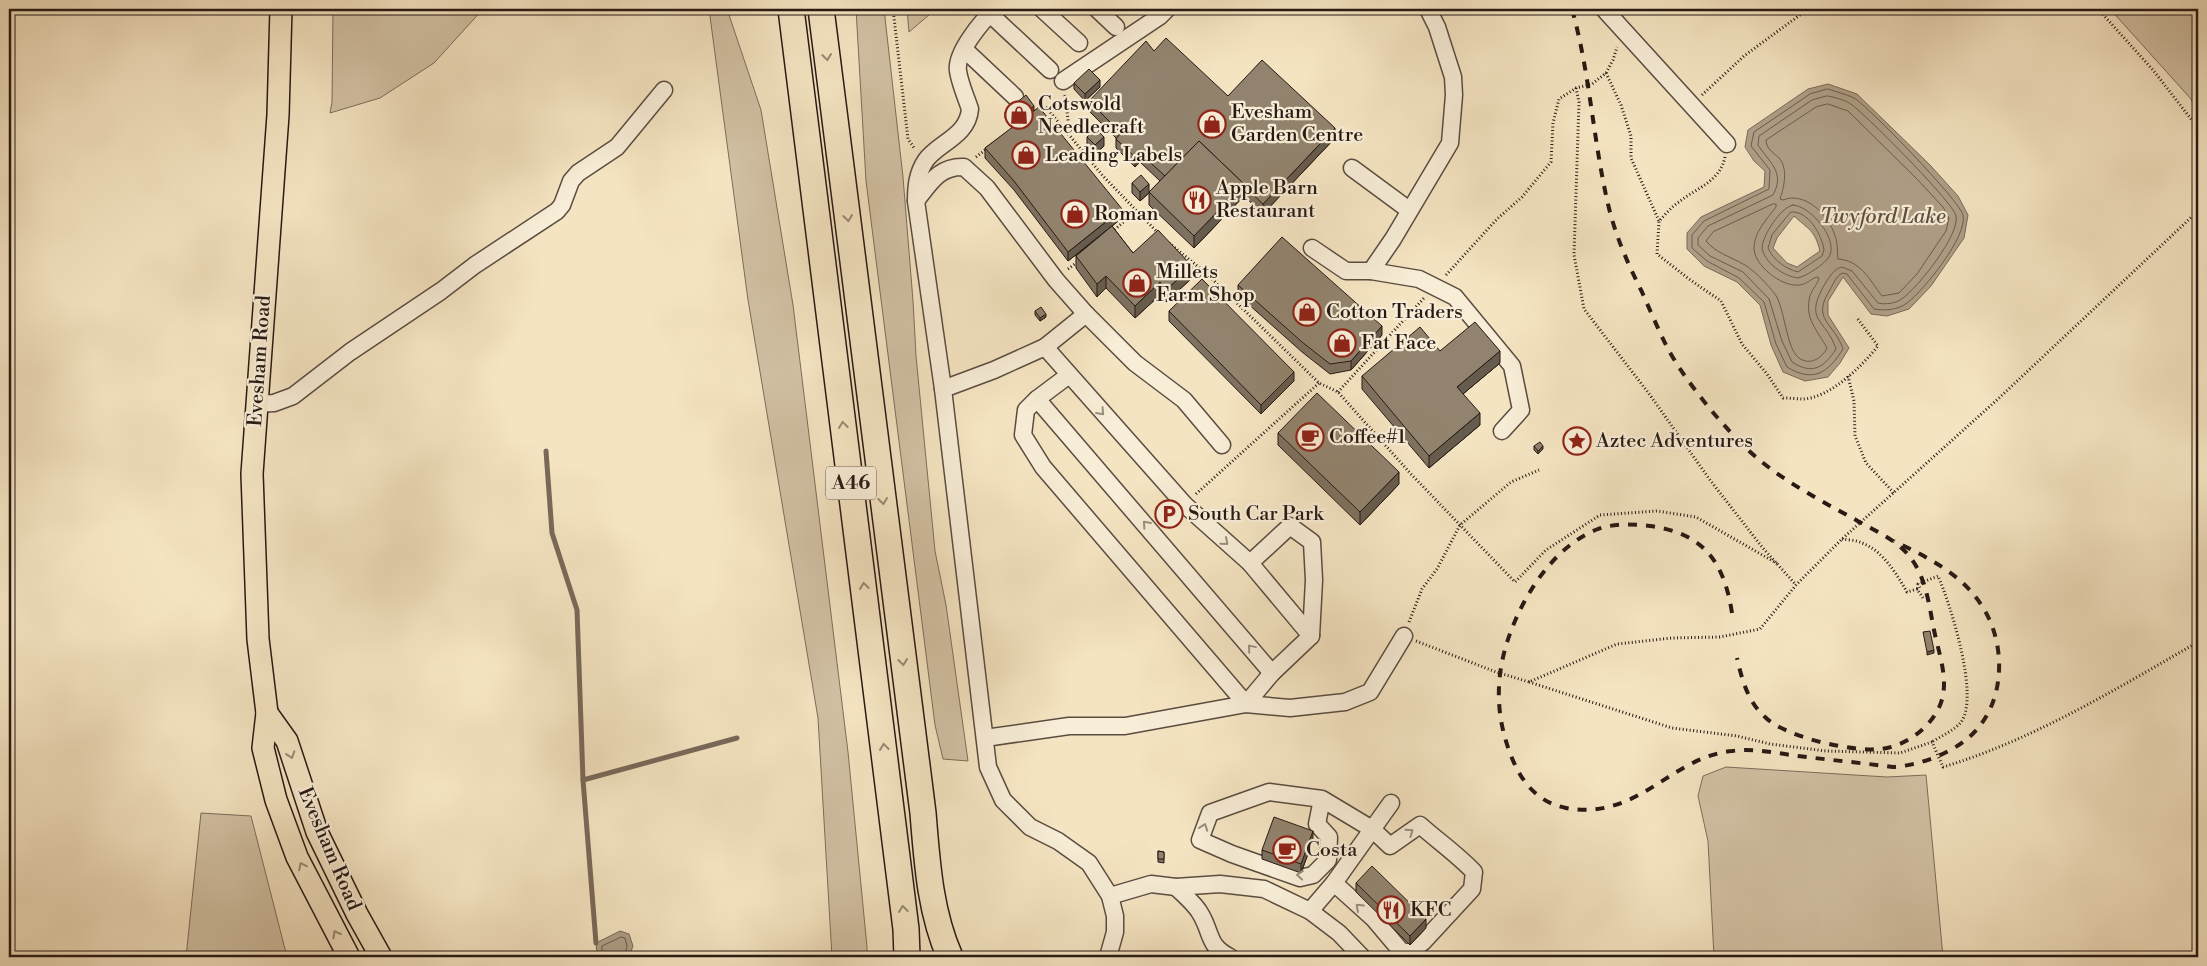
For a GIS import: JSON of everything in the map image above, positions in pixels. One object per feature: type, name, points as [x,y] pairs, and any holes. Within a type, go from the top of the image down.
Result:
[{"type":"highway","name":"A46","points":[[791,9],[878,699],[906,929],[907,957]]},
{"type":"highway","name":"A46","points":[[821,9],[923,813],[931,894],[941,937],[950,957]]},
{"type":"main road","name":"Evesham Road","points":[[281,9],[278,115],[252,474],[258,639],[267,714],[263,748],[276,800],[297,857],[349,957]]},
{"type":"main road","name":"Evesham Road","points":[[267,714],[286,742],[317,832],[357,914],[381,957]]},
{"type":"street","points":[[1042,9],[1079,43]]},
{"type":"street","points":[[1097,9],[1116,27]]},
{"type":"street","points":[[1108,957],[1116,932],[1115,916],[1110,896],[1089,863],[1058,841],[1030,827],[1003,800],[988,767],[943,389],[916,201],[916,186],[926,158],[955,136],[970,115],[970,109],[958,70],[964,49],[975,31],[992,11],[1057,75],[1160,16],[1167,9]]},
{"type":"street","points":[[1371,271],[1450,143],[1454,95],[1453,77],[1437,27],[1428,9]]},
{"type":"street","points":[[1604,9],[1727,144]]},
{"type":"street","points":[[964,49],[1015,97]]},
{"type":"street","points":[[256,404],[274,403],[293,396],[350,352],[557,210],[562,205],[571,181],[578,173],[617,147],[664,90]]},
{"type":"street","points":[[916,201],[938,173],[954,166],[964,167],[987,188],[1056,280],[1086,314],[1135,363],[1184,400],[1222,445]]},
{"type":"street","points":[[1352,168],[1410,210]]},
{"type":"street","points":[[1312,248],[1346,271],[1371,271],[1419,279],[1455,297],[1512,366],[1521,410],[1502,431]]},
{"type":"street","points":[[943,389],[994,370],[1044,347],[1086,314]]},
{"type":"street","points":[[1044,347],[1185,506],[1250,563],[1311,636]]},
{"type":"street","points":[[1069,375],[1037,399],[1026,410],[1024,435],[1043,467],[1246,704]]},
{"type":"street","points":[[1037,399],[1272,673]]},
{"type":"street","points":[[1246,704],[1272,673],[1311,636],[1314,580],[1312,542],[1290,526],[1250,563]]},
{"type":"street","points":[[985,738],[1069,726],[1125,726],[1246,704],[1290,708],[1345,702],[1370,692],[1404,636]]},
{"type":"street","points":[[1322,799],[1317,824],[1329,837],[1328,860],[1313,875],[1300,878],[1232,854],[1200,840],[1210,813],[1269,792],[1322,799],[1372,830],[1390,846],[1420,825],[1452,853],[1461,858],[1474,872],[1472,889],[1423,942],[1409,953],[1401,951],[1374,919],[1334,883]]},
{"type":"street","points":[[1310,911],[1334,883],[1391,803]]},
{"type":"street","points":[[1110,896],[1151,884],[1176,887],[1220,884],[1264,889],[1310,911],[1339,933],[1362,957]]},
{"type":"street","points":[[1176,887],[1200,913],[1210,940],[1217,949],[1230,957]]},
{"type":"street","points":[[1209,957],[1210,940]]},
{"type":"path","points":[[893,9],[908,139],[919,155],[926,158]]},
{"type":"path","points":[[1692,104],[1744,56],[1808,9]]},
{"type":"path","points":[[2098,9],[2153,70],[2198,128]]},
{"type":"path","points":[[2191,9],[2198,18]]},
{"type":"path","points":[[1338,392],[1497,219],[1522,197],[1551,162],[1553,123],[1559,99],[1576,88],[1592,84],[1606,73],[1624,30]]},
{"type":"path","points":[[1606,73],[1620,105],[1630,136],[1631,158],[1659,221],[1657,254],[1689,280],[1721,301],[1742,344],[1767,374],[1783,398],[1805,399],[1833,388],[1864,363],[1878,346],[1857,318]]},
{"type":"path","points":[[1057,75],[1070,136]]},
{"type":"path","points":[[1576,88],[1579,102],[1574,255],[1584,309],[1650,395],[1710,480],[1796,585]]},
{"type":"path","points":[[1032,116],[1045,106],[1136,212],[1207,274],[1319,383],[1338,392],[1410,473],[1515,582],[1546,550],[1600,515],[1648,511],[1696,516],[1778,564]]},
{"type":"path","points":[[964,167],[993,144]]},
{"type":"path","points":[[1659,221],[1678,202],[1708,184],[1723,165],[1727,144]]},
{"type":"path","points":[[1530,682],[1617,644],[1672,638],[1720,637],[1760,629],[1796,585],[1842,540],[1998,399],[2198,211]]},
{"type":"path","points":[[1107,236],[1136,212]]},
{"type":"path","points":[[1056,280],[1085,255]]},
{"type":"path","points":[[1848,376],[1854,401],[1855,436],[1866,463],[1894,493]]},
{"type":"path","points":[[1152,531],[1185,506],[1319,383]]},
{"type":"path","points":[[1539,470],[1511,482],[1460,526],[1437,569],[1422,589],[1404,636],[1496,672],[1672,728],[1738,736],[1770,744],[1826,751],[1900,754],[1932,742],[1961,722],[1967,710],[1969,698],[1966,675],[1948,599],[1938,576],[1918,584],[1920,588],[1907,592],[1881,555],[1862,542],[1842,540]]},
{"type":"path","points":[[1916,589],[1923,598]]},
{"type":"path","points":[[1932,742],[1943,767],[1970,759],[2052,722],[2198,642]]},
{"type":"shaded area","points":[[333,9],[483,9],[434,63],[380,98],[330,113],[332,102]]},
{"type":"shaded area","points":[[709,9],[727,9],[761,110],[793,305],[848,752],[867,957],[832,957],[818,718],[748,300]]},
{"type":"shaded area","points":[[856,9],[884,9],[903,177],[916,356],[935,551],[946,605],[968,761],[943,759],[935,725],[866,181]]},
{"type":"shaded area","points":[[907,9],[936,9],[909,32]]},
{"type":"shaded area","points":[[2110,9],[2187,9],[2198,12],[2198,115],[2191,99]]},
{"type":"shaded area","points":[[1726,767],[1887,777],[1926,775],[1943,957],[1714,957],[1708,841],[1698,796],[1703,776]]},
{"type":"shaded area","points":[[201,813],[251,816],[287,957],[186,957]]},
{"type":"water","name":"Twyford Lake","points":[[1828,84],[1857,94],[1930,165],[1958,196],[1968,215],[1964,238],[1931,286],[1909,309],[1887,316],[1871,314],[1843,277],[1828,301],[1828,315],[1849,348],[1840,363],[1828,377],[1805,381],[1783,372],[1771,345],[1760,305],[1737,282],[1704,266],[1687,249],[1687,233],[1701,217],[1764,187],[1765,171],[1754,161],[1745,147],[1748,130],[1808,89]],"holes":[[[1794,216],[1816,238],[1820,251],[1797,267],[1787,263],[1773,248],[1777,238]]]},
{"type":"water","points":[[620,931],[629,934],[633,946],[629,957],[597,957],[596,943]]},
{"type":"building","name":"Evesham Garden Centre","points":[[1166,38],[1228,96],[1262,60],[1335,128],[1263,204],[1199,141],[1165,176],[1140,153],[1135,157],[1116,139],[1121,133],[1089,101],[1146,41],[1154,51]]},
{"type":"building","points":[[1089,69],[1100,80],[1085,94],[1074,83]]},
{"type":"building","points":[[1026,95],[1034,106],[1013,122],[1005,112]]},
{"type":"building","points":[[1039,107],[1122,209],[1068,252],[1014,181],[985,148]]},
{"type":"building","points":[[1096,129],[1104,137],[1095,145],[1087,137]]},
{"type":"building","name":"Apple Barn Restaurant","points":[[1199,141],[1244,184],[1194,236],[1149,192]]},
{"type":"building","points":[[1141,175],[1149,184],[1140,192],[1132,183]]},
{"type":"building","name":"Millets Farm Shop","points":[[1112,226],[1133,253],[1158,230],[1192,266],[1166,290],[1160,282],[1135,306],[1106,276],[1097,284],[1076,256]]},
{"type":"building","points":[[1282,237],[1382,326],[1351,361],[1330,364],[1302,342],[1238,285]]},
{"type":"building","points":[[1202,279],[1294,372],[1261,405],[1169,311]]},
{"type":"building","points":[[1041,307],[1046,314],[1040,318],[1035,311]]},
{"type":"building","points":[[1475,322],[1500,351],[1457,387],[1480,413],[1429,456],[1362,376],[1420,327],[1440,351]]},
{"type":"building","points":[[1317,393],[1399,472],[1360,512],[1278,433]]},
{"type":"building","points":[[1540,442],[1543,446],[1538,451],[1534,446]]},
{"type":"building","points":[[1930,631],[1934,650],[1927,652],[1923,632]]},
{"type":"building","name":"Costa","points":[[1274,817],[1313,831],[1301,864],[1262,850]]},
{"type":"building","points":[[1158,851],[1164,852],[1164,859],[1158,859]]},
{"type":"building","name":"KFC","points":[[1372,866],[1426,919],[1410,936],[1356,883]]},
{"type":"waterway","points":[[546,451],[552,533],[577,610],[583,780],[596,943]]},
{"type":"waterway","points":[[583,780],[737,738]]},
{"type":"railway","points":[[1572,9],[1583,57],[1603,180],[1611,216],[1627,260],[1667,347],[1701,398],[1753,455],[1796,486],[1892,540],[1910,557],[1920,573],[1928,601],[1942,662],[1943,695],[1935,715],[1928,724],[1920,732],[1901,744],[1880,749],[1868,749],[1819,742],[1787,731],[1774,724],[1759,711],[1750,698],[1737,658]]},
{"type":"railway","points":[[1732,613],[1728,595],[1717,565],[1698,543],[1684,535],[1650,526],[1617,525],[1598,529],[1571,544],[1548,567],[1529,593],[1515,621],[1504,654],[1499,687],[1501,720],[1510,753],[1524,781],[1538,795],[1555,805],[1592,810],[1614,805],[1634,797],[1690,764],[1710,756],[1732,751],[1765,751],[1893,767],[1928,760],[1961,744],[1978,728],[1994,700],[1999,668],[1995,635],[1990,620],[1982,606],[1964,585],[1931,560],[1894,541]]},
{"type":"place","name":"Cotswold Needlecraft","points":[[1019,115]]},
{"type":"place","name":"Evesham Garden Centre","points":[[1212,124]]},
{"type":"place","name":"Leading Labels","points":[[1026,155]]},
{"type":"place","name":"Apple Barn Restaurant","points":[[1197,200]]},
{"type":"place","name":"Roman","points":[[1075,214]]},
{"type":"place","name":"Millets Farm Shop","points":[[1137,283]]},
{"type":"place","name":"Cotton Traders","points":[[1307,312]]},
{"type":"place","name":"Fat Face","points":[[1342,343]]},
{"type":"place","name":"Coffee#1","points":[[1310,437]]},
{"type":"place","name":"Aztec Adventures","points":[[1577,441]]},
{"type":"place","name":"South Car Park","points":[[1169,514]]},
{"type":"place","name":"Costa","points":[[1287,850]]},
{"type":"place","name":"KFC","points":[[1391,910]]}]
